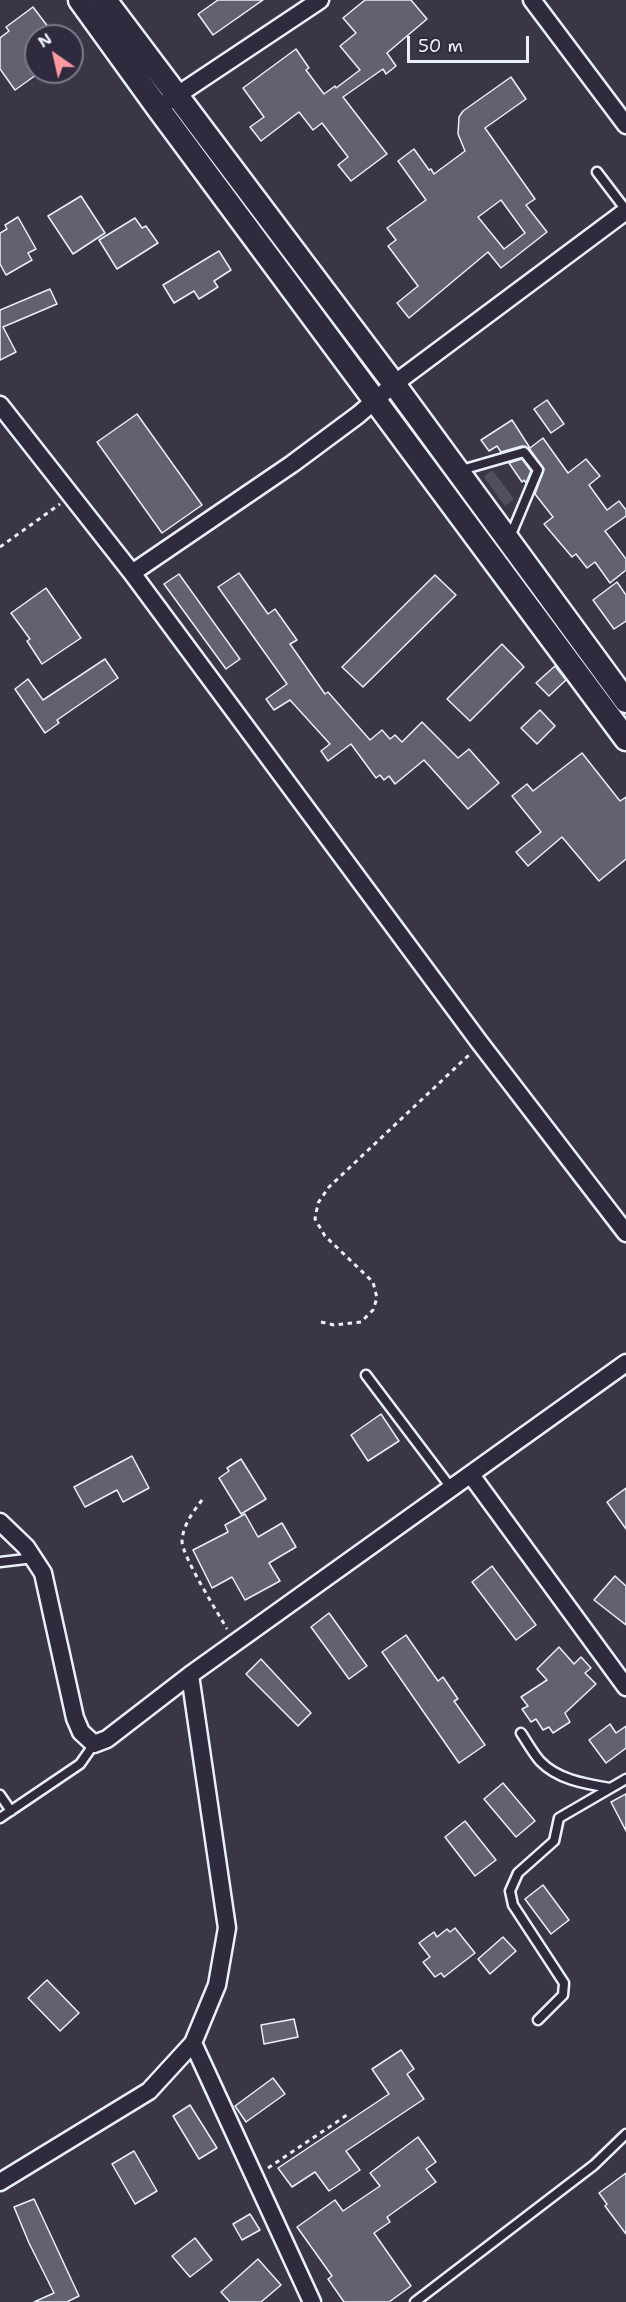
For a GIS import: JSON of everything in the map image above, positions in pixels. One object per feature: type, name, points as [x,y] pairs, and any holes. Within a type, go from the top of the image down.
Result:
[{"type":"street","points":[[80,0],[166,101],[394,384],[626,700]]},
{"type":"street","points":[[105,0],[166,101],[375,400],[626,739]]},
{"type":"street","points":[[166,101],[320,0]]},
{"type":"street","points":[[532,0],[626,124]]},
{"type":"street","points":[[132,573],[292,464],[394,384],[626,211]]},
{"type":"street","points":[[0,405],[132,573],[480,1043],[626,1233]]},
{"type":"street","points":[[0,1522],[34,1558],[43,1573],[75,1718],[81,1732],[94,1744],[107,1739],[190,1675],[626,1363]]},
{"type":"street","points":[[471,1475],[626,1687]]},
{"type":"street","points":[[0,2182],[149,2091],[193,2043],[217,1985],[227,1928],[190,1675]]},
{"type":"street","points":[[193,2043],[312,2302]]},
{"type":"lane","points":[[597,172],[626,211]]},
{"type":"lane","points":[[458,471],[524,452],[538,470],[509,541]]},
{"type":"lane","points":[[366,1375],[452,1489]]},
{"type":"lane","points":[[0,1562],[34,1558]]},
{"type":"lane","points":[[521,1733],[540,1761],[561,1775],[585,1784],[610,1788]]},
{"type":"lane","points":[[0,1818],[80,1764],[94,1744]]},
{"type":"lane","points":[[538,2020],[563,1995],[564,1983],[513,1905],[510,1891],[518,1873],[554,1841],[559,1818],[626,1779]]},
{"type":"lane","points":[[0,1795],[11,1811]]},
{"type":"lane","points":[[415,2302],[594,2165],[626,2134]]},
{"type":"path","points":[[0,547],[71,496]]},
{"type":"path","points":[[321,1322],[334,1325],[361,1322],[373,1310],[377,1298],[373,1282],[325,1236],[315,1219],[318,1203],[329,1187],[480,1043]]},
{"type":"path","points":[[202,1500],[187,1520],[182,1543],[202,1587],[235,1643]]},
{"type":"path","points":[[254,2178],[350,2113]]},
{"type":"shaded area","points":[[491,471],[514,499],[505,506],[484,477]]},
{"type":"building","points":[[218,0],[263,0],[213,35],[198,14]]},
{"type":"building","points":[[365,0],[411,0],[427,19],[387,53],[396,66],[386,74],[383,69],[343,97],[387,154],[351,181],[338,165],[348,157],[322,123],[313,130],[299,112],[261,141],[250,127],[264,117],[243,88],[296,49],[309,68],[306,70],[324,94],[335,86],[336,88],[360,70],[340,46],[356,33],[343,18]]},
{"type":"building","points":[[33,7],[46,24],[24,24],[24,84],[15,90],[0,69],[0,38],[9,31],[6,27]]},
{"type":"building","points":[[511,77],[526,99],[485,128],[535,199],[526,205],[547,232],[501,268],[488,252],[409,318],[397,303],[418,286],[388,246],[396,240],[387,228],[426,200],[398,161],[414,149],[434,174],[465,151],[458,134],[459,117],[463,111]],"holes":[[[501,200],[525,233],[504,249],[478,217]]]},
{"type":"building","points":[[81,196],[105,233],[73,254],[48,216]]},
{"type":"building","points":[[18,217],[36,249],[28,253],[32,260],[6,275],[0,264],[0,233],[7,229],[5,225]]},
{"type":"building","points":[[135,218],[142,228],[146,226],[158,243],[117,269],[99,240]]},
{"type":"building","points":[[219,251],[231,270],[214,281],[218,287],[199,299],[194,291],[174,303],[163,285]]},
{"type":"building","points":[[50,289],[57,304],[3,327],[16,352],[0,360],[0,310]]},
{"type":"building","points":[[547,400],[564,424],[551,433],[534,409]]},
{"type":"building","points":[[137,414],[202,505],[162,533],[97,442]]},
{"type":"building","points":[[512,420],[530,448],[543,438],[568,473],[586,459],[600,476],[589,485],[607,510],[619,501],[626,510],[626,516],[605,531],[626,559],[626,570],[610,583],[595,562],[587,568],[576,554],[572,557],[544,524],[553,517],[535,494],[544,469],[529,448],[522,446],[501,452],[497,446],[489,451],[481,440]]},
{"type":"building","points":[[522,459],[531,471],[526,483],[524,480],[522,482],[509,463]]},
{"type":"building","points":[[239,573],[268,614],[275,609],[297,640],[290,644],[325,694],[328,692],[370,740],[382,730],[390,739],[395,735],[402,742],[422,722],[458,758],[469,749],[499,783],[468,809],[424,760],[395,784],[389,776],[384,780],[380,775],[376,778],[351,744],[328,761],[321,751],[330,744],[290,700],[274,710],[266,699],[287,684],[218,587]]},
{"type":"building","points":[[179,574],[240,659],[226,669],[164,584]]},
{"type":"building","points":[[435,575],[456,595],[363,687],[342,667]]},
{"type":"building","points":[[617,582],[626,595],[626,621],[614,629],[593,600]]},
{"type":"building","points":[[46,588],[81,638],[42,664],[27,641],[30,639],[11,613]]},
{"type":"building","points":[[502,644],[524,667],[470,721],[447,699]]},
{"type":"building","points":[[105,659],[118,678],[57,720],[59,723],[45,733],[15,689],[28,679],[43,700]]},
{"type":"building","points":[[555,666],[566,680],[549,696],[536,683]]},
{"type":"building","points":[[540,710],[555,726],[537,744],[521,728]]},
{"type":"building","points":[[582,753],[620,801],[626,797],[626,859],[599,881],[562,837],[528,866],[516,852],[541,832],[512,796],[527,784],[533,791]]},
{"type":"building","points":[[381,1414],[399,1441],[368,1461],[351,1435]]},
{"type":"building","points":[[132,1456],[149,1488],[123,1502],[117,1490],[85,1507],[74,1487]]},
{"type":"building","points":[[241,1459],[266,1499],[241,1514],[219,1478],[229,1471],[227,1468]]},
{"type":"building","points":[[626,1488],[626,1529],[607,1502]]},
{"type":"building","points":[[245,1514],[258,1537],[282,1523],[296,1547],[269,1563],[280,1581],[245,1600],[232,1577],[212,1588],[193,1550],[228,1532],[225,1525]]},
{"type":"building","points":[[492,1566],[536,1625],[516,1640],[472,1582]]},
{"type":"building","points":[[615,1576],[626,1586],[626,1625],[594,1600]]},
{"type":"building","points":[[329,1613],[367,1666],[349,1679],[311,1627]]},
{"type":"building","points":[[406,1635],[438,1681],[443,1677],[458,1699],[454,1701],[485,1745],[459,1763],[382,1652]]},
{"type":"building","points":[[559,1647],[574,1664],[581,1657],[591,1668],[585,1673],[596,1684],[565,1713],[570,1722],[553,1733],[549,1727],[543,1730],[536,1719],[531,1722],[522,1709],[528,1706],[521,1697],[547,1680],[537,1669]]},
{"type":"building","points":[[261,1659],[311,1713],[298,1726],[246,1674]]},
{"type":"building","points":[[610,1724],[616,1733],[626,1726],[626,1748],[606,1763],[589,1740]]},
{"type":"building","points":[[503,1783],[535,1821],[516,1837],[484,1799]]},
{"type":"building","points":[[626,1794],[626,1831],[611,1802]]},
{"type":"building","points":[[465,1821],[496,1860],[475,1876],[445,1837]]},
{"type":"building","points":[[543,1885],[569,1920],[551,1934],[525,1899]]},
{"type":"building","points":[[455,1928],[475,1953],[444,1977],[441,1973],[435,1977],[423,1962],[430,1957],[419,1943],[434,1932],[437,1937],[447,1929],[450,1932]]},
{"type":"building","points":[[503,1937],[516,1951],[490,1974],[478,1959]]},
{"type":"building","points":[[47,1980],[79,2013],[60,2031],[28,1998]]},
{"type":"building","points":[[294,2019],[298,2037],[264,2044],[261,2025]]},
{"type":"building","points":[[401,2050],[414,2069],[407,2074],[424,2099],[346,2151],[360,2170],[329,2191],[315,2172],[292,2187],[278,2168],[389,2094],[372,2069]]},
{"type":"building","points":[[273,2078],[285,2094],[246,2122],[235,2106]]},
{"type":"building","points":[[190,2105],[217,2148],[199,2159],[173,2116]]},
{"type":"building","points":[[418,2137],[436,2162],[426,2169],[436,2182],[387,2217],[390,2222],[374,2233],[411,2286],[389,2302],[344,2302],[328,2279],[332,2276],[297,2227],[335,2200],[343,2211],[380,2186],[370,2173]]},
{"type":"building","points":[[134,2151],[157,2191],[135,2204],[112,2164]]},
{"type":"building","points":[[626,2173],[626,2234],[605,2206],[607,2204],[599,2193]]},
{"type":"building","points":[[34,2199],[79,2296],[67,2302],[34,2302],[54,2293],[14,2207]]},
{"type":"building","points":[[250,2214],[260,2230],[242,2240],[233,2224]]},
{"type":"building","points":[[195,2238],[212,2260],[190,2277],[172,2256]]},
{"type":"building","points":[[258,2259],[281,2285],[261,2302],[230,2302],[221,2292]]}]
